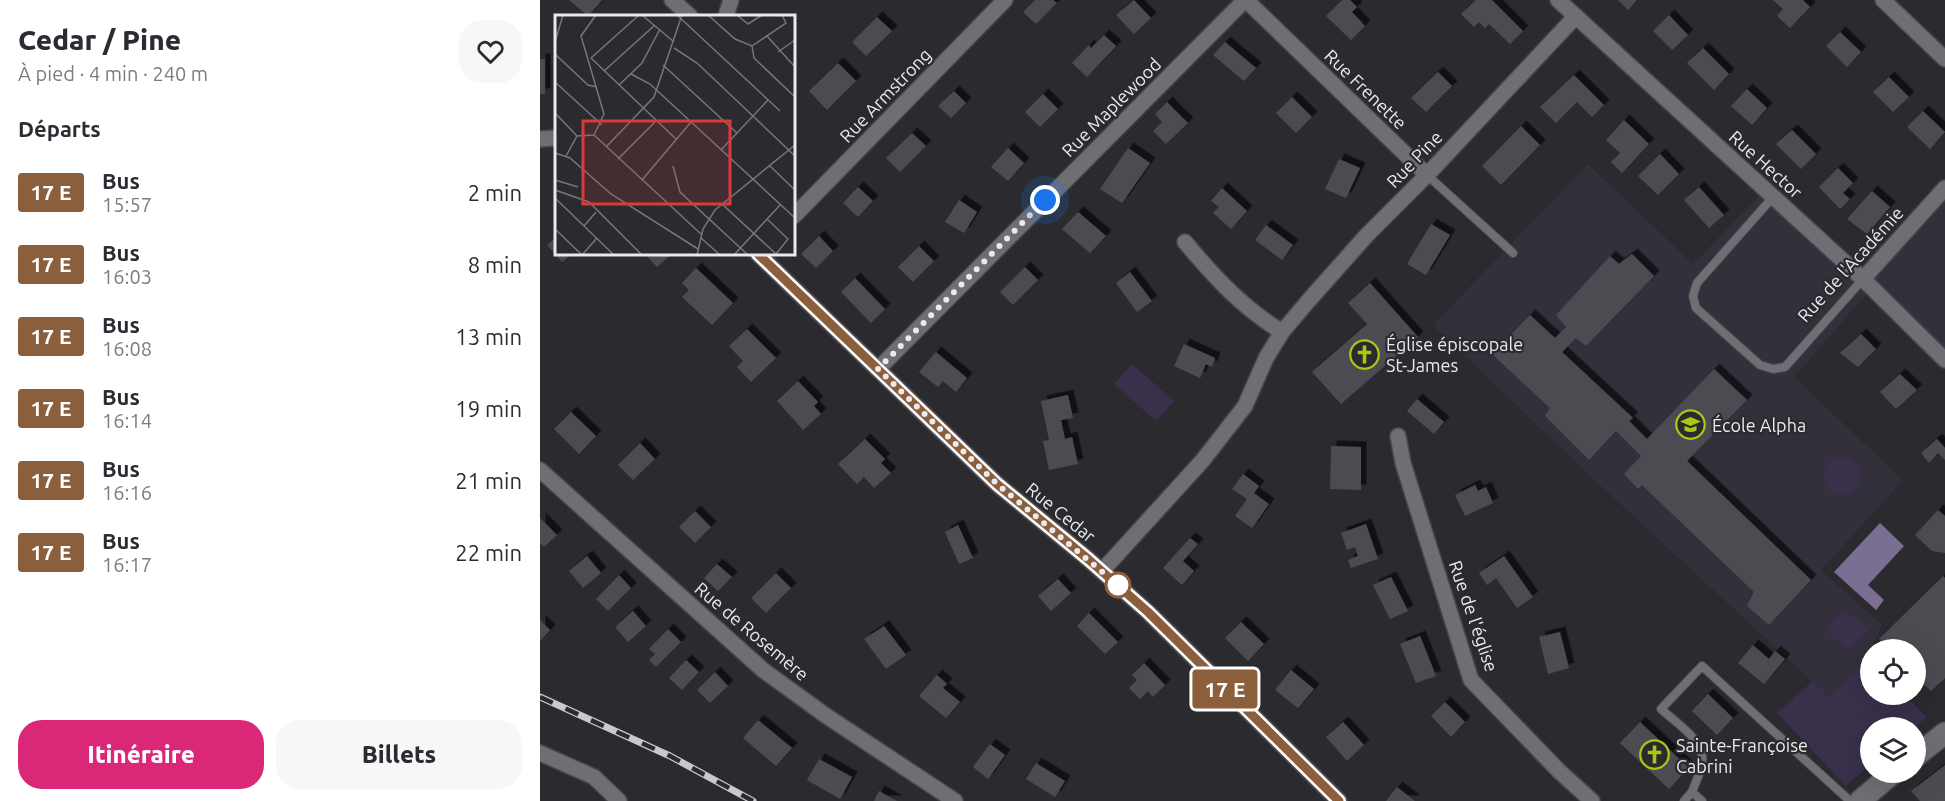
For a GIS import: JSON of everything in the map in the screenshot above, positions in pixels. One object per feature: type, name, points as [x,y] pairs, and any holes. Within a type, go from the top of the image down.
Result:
[{"type":"main road","points":[[1926,748],[1945,733]]},
{"type":"main road","points":[[1863,799],[1881,783]]},
{"type":"street","points":[[672,0],[689,15]]},
{"type":"street","points":[[726,15],[731,0]]},
{"type":"street","name":"Rue Armstrong","points":[[795,215],[1005,0]]},
{"type":"street","name":"Rue Frenette","points":[[1245,0],[1427,175]]},
{"type":"street","name":"Rue Maplewood","points":[[878,369],[1245,0]]},
{"type":"street","name":"Rue Hector","points":[[1558,0],[1863,279],[1945,360]]},
{"type":"street","points":[[1883,0],[1945,59]]},
{"type":"street","name":"Rue Pine","points":[[1102,571],[1203,459],[1245,406],[1266,358],[1282,333],[1366,236],[1427,175],[1576,16]]},
{"type":"street","points":[[540,139],[555,138]]},
{"type":"street","name":"Rue de l'Académie","points":[[1863,279],[1945,188]]},
{"type":"street","points":[[1185,242],[1237,299],[1255,315],[1282,333]]},
{"type":"street","name":"Rue Cedar","points":[[759,255],[997,484],[1148,612],[1340,801]]},
{"type":"street","name":"Rue de l'église","points":[[1398,436],[1403,463],[1471,680],[1559,771],[1592,801]]},
{"type":"street","name":"Rue de Rosemère","points":[[540,470],[763,670],[825,715],[955,801]]},
{"type":"street","points":[[540,753],[594,777],[619,801]]},
{"type":"lane","name":"Rue Frenette","points":[[1427,175],[1513,253]]},
{"type":"lane","name":"Rue de l'Académie","points":[[1773,197],[1697,283],[1693,296],[1696,308],[1760,365],[1773,369],[1785,367],[1863,279]]},
{"type":"lane","points":[[1684,801],[1692,792],[1702,754],[1695,740],[1661,709],[1702,666],[1863,799]]},
{"type":"lane","points":[[1692,792],[1701,801]]},
{"type":"shaded area","name":"École Alpha","points":[[1588,164],[1693,264],[1767,188],[1863,279],[1945,193],[1945,360],[1872,288],[1794,377],[1903,480],[1821,570],[1882,625],[1875,639],[1860,639],[1860,664],[1829,697],[1587,473],[1433,325]]},
{"type":"shaded area","points":[[1132,364],[1174,401],[1156,421],[1114,384]]},
{"type":"shaded area","points":[[1842,457],[1855,463],[1861,476],[1855,489],[1842,495],[1829,489],[1823,476],[1829,463]]},
{"type":"shaded area","points":[[1880,523],[1904,546],[1868,585],[1884,600],[1876,610],[1834,572]]},
{"type":"shaded area","points":[[1844,609],[1869,630],[1849,651],[1825,630]]},
{"type":"shaded area","points":[[1860,664],[1860,705],[1914,705],[1927,717],[1860,717],[1860,774],[1846,786],[1777,713],[1813,681],[1829,697]]},
{"type":"building","points":[[569,0],[602,0],[587,15]]},
{"type":"building","points":[[1035,0],[1053,0],[1057,3],[1036,24],[1023,12]]},
{"type":"building","points":[[1134,0],[1151,18],[1134,34],[1116,15]]},
{"type":"building","points":[[1342,0],[1350,0],[1357,7],[1352,12],[1365,26],[1351,40],[1326,16]]},
{"type":"building","points":[[1476,0],[1492,0],[1523,31],[1510,44],[1489,24],[1485,28],[1479,22],[1474,27],[1461,14]]},
{"type":"building","points":[[1618,0],[1637,0],[1628,10]]},
{"type":"building","points":[[1773,0],[1803,0],[1810,7],[1790,28],[1777,16],[1783,9]]},
{"type":"building","points":[[1669,15],[1688,35],[1672,50],[1653,31]]},
{"type":"building","points":[[877,17],[892,31],[866,56],[852,42]]},
{"type":"building","points":[[1840,32],[1861,52],[1847,67],[1826,46]]},
{"type":"building","points":[[1104,35],[1116,46],[1087,77],[1072,63],[1089,45],[1091,48]]},
{"type":"building","points":[[1225,42],[1256,68],[1244,81],[1213,55]]},
{"type":"building","points":[[1703,48],[1729,74],[1714,90],[1687,63]]},
{"type":"building","points":[[540,59],[545,59],[545,94],[540,94]]},
{"type":"building","points":[[838,63],[856,81],[827,110],[809,91]]},
{"type":"building","points":[[1438,72],[1452,86],[1426,112],[1411,98]]},
{"type":"building","points":[[1574,75],[1604,105],[1592,117],[1577,102],[1556,123],[1540,107]]},
{"type":"building","points":[[1889,77],[1909,97],[1893,112],[1873,92]]},
{"type":"building","points":[[1747,89],[1767,108],[1752,125],[1731,106]]},
{"type":"building","points":[[954,91],[966,103],[951,118],[938,106]]},
{"type":"building","points":[[1043,94],[1058,109],[1040,127],[1025,112]]},
{"type":"building","points":[[1292,97],[1312,117],[1296,133],[1276,113]]},
{"type":"building","points":[[1167,102],[1188,123],[1166,144],[1153,131],[1162,122],[1155,114]]},
{"type":"building","points":[[1923,111],[1945,132],[1930,149],[1907,127]]},
{"type":"building","points":[[1624,120],[1649,144],[1622,173],[1611,162],[1620,153],[1606,140]]},
{"type":"building","points":[[1521,126],[1540,145],[1501,185],[1482,166]]},
{"type":"building","points":[[1792,130],[1816,154],[1801,169],[1776,144]]},
{"type":"building","points":[[912,133],[926,146],[900,172],[886,158]]},
{"type":"building","points":[[1008,148],[1024,163],[1008,181],[991,167]]},
{"type":"building","points":[[1128,148],[1150,163],[1122,203],[1100,189]]},
{"type":"building","points":[[1660,154],[1679,174],[1658,195],[1638,176]]},
{"type":"building","points":[[1339,159],[1360,168],[1346,198],[1325,189]]},
{"type":"building","points":[[1838,168],[1853,183],[1843,193],[1850,199],[1840,209],[1819,187]]},
{"type":"building","points":[[858,187],[873,201],[858,217],[843,203]]},
{"type":"building","points":[[1699,187],[1724,215],[1709,228],[1684,200]]},
{"type":"building","points":[[1222,188],[1247,211],[1231,229],[1213,213],[1219,207],[1211,201]]},
{"type":"building","points":[[1872,191],[1890,207],[1867,234],[1847,219]]},
{"type":"building","points":[[959,200],[977,212],[964,233],[945,222]]},
{"type":"building","points":[[1078,212],[1106,236],[1090,253],[1062,229]]},
{"type":"building","points":[[1431,224],[1450,235],[1426,275],[1407,264]]},
{"type":"building","points":[[1266,225],[1293,245],[1282,260],[1255,240]]},
{"type":"building","points":[[819,236],[833,251],[816,268],[801,254]]},
{"type":"building","points":[[555,238],[555,254],[547,245]]},
{"type":"building","points":[[919,246],[934,261],[913,282],[898,267]]},
{"type":"building","name":"École Alpha","points":[[1632,254],[1654,276],[1586,346],[1576,338],[1562,352],[1633,418],[1629,421],[1647,439],[1714,369],[1747,400],[1687,461],[1811,580],[1769,625],[1747,606],[1754,592],[1642,485],[1638,489],[1624,474],[1641,456],[1616,431],[1589,460],[1545,416],[1550,408],[1492,354],[1530,315],[1555,338],[1566,327],[1556,315],[1610,256],[1619,264]]},
{"type":"building","points":[[556,255],[571,255],[562,262]]},
{"type":"building","points":[[646,255],[671,255],[657,267]]},
{"type":"building","points":[[1025,267],[1038,280],[1013,305],[1000,292]]},
{"type":"building","points":[[696,268],[733,303],[712,325],[682,297],[689,290],[682,283]]},
{"type":"building","points":[[1130,272],[1152,301],[1137,312],[1116,283]]},
{"type":"building","points":[[855,278],[885,309],[871,323],[841,292]]},
{"type":"building","name":"Église épiscopale St-James","points":[[1370,283],[1418,337],[1341,404],[1312,372],[1367,324],[1348,303]]},
{"type":"building","points":[[747,329],[776,358],[751,382],[737,367],[743,361],[729,346]]},
{"type":"building","points":[[1861,334],[1876,349],[1858,367],[1840,353]]},
{"type":"building","points":[[1184,344],[1215,358],[1212,367],[1206,364],[1200,378],[1174,366]]},
{"type":"building","points":[[936,352],[967,378],[956,392],[943,381],[938,387],[919,372]]},
{"type":"building","points":[[1900,374],[1917,390],[1896,409],[1880,392]]},
{"type":"building","points":[[798,381],[818,402],[814,406],[821,414],[803,430],[777,401]]},
{"type":"building","points":[[1068,395],[1073,418],[1061,420],[1065,439],[1072,437],[1078,464],[1049,470],[1043,441],[1049,440],[1041,401]]},
{"type":"building","points":[[1417,399],[1444,422],[1434,434],[1407,411]]},
{"type":"building","points":[[571,412],[596,436],[579,454],[554,429]]},
{"type":"building","points":[[865,439],[885,459],[881,463],[891,473],[874,488],[864,477],[857,484],[838,464]]},
{"type":"building","points":[[1937,439],[1945,448],[1945,460],[1938,453],[1929,463],[1921,453]]},
{"type":"building","points":[[640,443],[655,459],[633,480],[618,465]]},
{"type":"building","points":[[1331,446],[1361,447],[1361,490],[1330,489]]},
{"type":"building","points":[[1243,474],[1259,486],[1254,493],[1269,504],[1252,528],[1235,516],[1247,499],[1232,489]]},
{"type":"building","points":[[1475,485],[1478,491],[1486,487],[1493,503],[1465,516],[1455,495]]},
{"type":"building","points":[[1938,510],[1945,516],[1945,553],[1932,551],[1915,535]]},
{"type":"building","points":[[695,511],[711,527],[695,543],[679,527]]},
{"type":"building","points":[[540,518],[557,535],[544,547],[540,543]]},
{"type":"building","points":[[1366,524],[1378,559],[1351,568],[1348,560],[1358,556],[1355,547],[1347,550],[1341,533]]},
{"type":"building","points":[[958,525],[973,558],[959,564],[945,532]]},
{"type":"building","points":[[1190,538],[1198,544],[1183,561],[1194,571],[1182,585],[1163,568]]},
{"type":"building","points":[[587,556],[601,573],[583,588],[569,571]]},
{"type":"building","points":[[1504,556],[1533,597],[1517,608],[1496,578],[1487,585],[1479,573]]},
{"type":"building","points":[[717,564],[732,577],[718,591],[704,578]]},
{"type":"building","points":[[776,573],[791,588],[766,613],[751,598]]},
{"type":"building","points":[[619,575],[631,588],[608,611],[596,599]]},
{"type":"building","points":[[1943,576],[1945,578],[1945,678],[1931,691],[1926,686],[1926,639],[1879,639]]},
{"type":"building","points":[[1391,577],[1408,611],[1390,619],[1373,585]]},
{"type":"building","points":[[1058,579],[1071,593],[1051,611],[1038,596]]},
{"type":"building","points":[[633,611],[646,626],[628,642],[615,627]]},
{"type":"building","points":[[1089,613],[1118,642],[1105,654],[1077,626]]},
{"type":"building","points":[[540,620],[550,630],[540,641]]},
{"type":"building","points":[[1241,622],[1264,644],[1248,661],[1225,638]]},
{"type":"building","points":[[884,626],[906,655],[886,669],[864,639]]},
{"type":"building","points":[[668,629],[681,642],[656,667],[649,660],[655,654],[649,649]]},
{"type":"building","points":[[1560,632],[1569,668],[1548,674],[1539,637]]},
{"type":"building","points":[[1420,636],[1436,676],[1416,683],[1400,644]]},
{"type":"building","points":[[1753,645],[1769,659],[1775,651],[1785,659],[1764,684],[1738,663]]},
{"type":"building","points":[[686,660],[699,672],[682,690],[669,678]]},
{"type":"building","points":[[1144,663],[1165,685],[1153,697],[1148,691],[1140,699],[1129,688],[1137,680],[1132,675]]},
{"type":"building","points":[[1291,670],[1314,689],[1298,708],[1275,690]]},
{"type":"building","points":[[715,672],[728,686],[710,703],[697,690]]},
{"type":"building","points":[[937,675],[947,684],[943,688],[960,702],[946,718],[919,696]]},
{"type":"building","points":[[1708,694],[1733,718],[1717,735],[1692,711]]},
{"type":"building","points":[[1445,702],[1465,722],[1451,737],[1431,716]]},
{"type":"building","points":[[758,720],[792,748],[776,766],[743,738]]},
{"type":"building","points":[[1343,722],[1364,745],[1347,761],[1326,737]]},
{"type":"building","name":"Sainte-Françoise Cabrini","points":[[1640,722],[1689,768],[1669,789],[1620,743]]},
{"type":"building","points":[[990,744],[1005,755],[988,779],[973,767]]},
{"type":"building","points":[[819,759],[852,777],[840,799],[807,780]]},
{"type":"building","points":[[1036,763],[1065,781],[1055,797],[1026,779]]},
{"type":"building","points":[[1945,765],[1945,801],[1920,801],[1911,791],[1921,783],[1926,783],[1926,780]]},
{"type":"building","points":[[1397,787],[1415,801],[1386,801]]},
{"type":"building","points":[[879,791],[897,801],[874,801]]},
{"type":"railway","points":[[540,697],[670,756],[753,801]]},
{"type":"bus line","points":[[759,255],[975,464],[1148,612],[1339,801]]},
{"type":"place","name":"Église épiscopale St-James","points":[[1365,354]]},
{"type":"place","name":"École Alpha","points":[[1691,425]]},
{"type":"place","name":"Sainte-Françoise Cabrini","points":[[1655,755]]},
{"type":"route","points":[[1045,200],[878,369],[997,484],[1118,585]]}]
